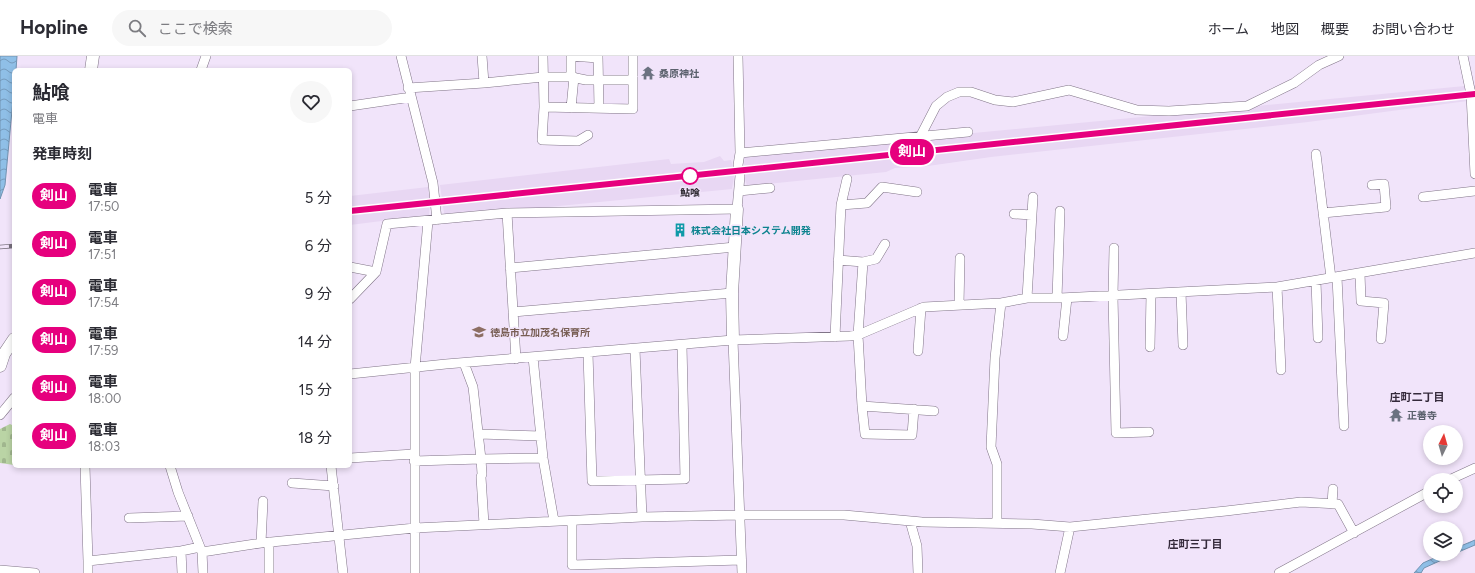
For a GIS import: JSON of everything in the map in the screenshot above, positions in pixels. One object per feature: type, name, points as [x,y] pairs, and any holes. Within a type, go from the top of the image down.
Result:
[{"type":"street","points":[[91,68],[93,56]]},
{"type":"street","points":[[202,68],[206,56]]},
{"type":"street","points":[[401,56],[433,183],[437,220]]},
{"type":"street","points":[[482,56],[484,84]]},
{"type":"street","points":[[543,56],[544,107],[542,140],[578,141],[588,136]]},
{"type":"street","points":[[571,108],[573,77],[571,56],[598,57],[599,108]]},
{"type":"street","points":[[544,107],[633,109],[633,56]]},
{"type":"street","points":[[738,56],[740,153],[738,166]]},
{"type":"street","points":[[920,141],[936,106],[947,97],[959,92],[971,92],[995,100],[1012,102],[1069,90],[1137,110],[1169,111],[1247,106],[1294,83],[1319,65],[1339,56]]},
{"type":"street","points":[[1463,56],[1471,94],[1474,126],[1475,174]]},
{"type":"street","points":[[408,88],[484,84],[543,77],[573,77],[586,80],[633,80]]},
{"type":"street","points":[[352,106],[411,98]]},
{"type":"street","points":[[740,153],[920,141],[968,132]]},
{"type":"street","points":[[1316,154],[1323,213],[1334,277],[1344,426]]},
{"type":"street","points":[[740,176],[732,293],[738,515],[742,573]]},
{"type":"street","points":[[835,337],[841,205],[847,179]]},
{"type":"street","points":[[1323,213],[1386,207],[1384,184],[1372,185]]},
{"type":"street","points":[[841,205],[867,203],[882,187],[917,192]]},
{"type":"street","points":[[738,190],[770,188]]},
{"type":"street","points":[[1423,197],[1475,191]]},
{"type":"street","points":[[1027,298],[1032,198]]},
{"type":"street","points":[[352,297],[376,272],[387,224],[507,213],[737,209]]},
{"type":"street","points":[[1057,298],[1060,211]]},
{"type":"street","points":[[507,213],[516,359]]},
{"type":"street","points":[[1014,214],[1032,215]]},
{"type":"street","points":[[415,573],[415,368],[428,221]]},
{"type":"street","points":[[838,260],[863,262],[876,258],[885,244]]},
{"type":"street","points":[[510,268],[734,247]]},
{"type":"street","points":[[1114,248],[1113,296],[1116,433],[1149,432]]},
{"type":"street","points":[[352,374],[733,340],[858,335],[921,308],[1001,303],[1027,298],[1113,296],[1277,287],[1475,253]]},
{"type":"street","points":[[959,305],[960,258]]},
{"type":"street","points":[[863,262],[858,335],[864,434],[912,435],[914,409]]},
{"type":"street","points":[[352,267],[376,272]]},
{"type":"street","points":[[1360,273],[1361,301],[1384,304],[1381,339]]},
{"type":"street","points":[[1316,280],[1318,338]]},
{"type":"street","points":[[1277,287],[1281,370]]},
{"type":"street","points":[[1181,292],[1183,345]]},
{"type":"street","points":[[513,312],[732,293]]},
{"type":"street","points":[[1150,347],[1151,294]]},
{"type":"street","points":[[1063,336],[1067,298]]},
{"type":"street","points":[[997,523],[997,464],[991,447],[995,358],[1001,303]]},
{"type":"street","points":[[918,351],[921,308]]},
{"type":"street","points":[[0,366],[4,354],[12,342]]},
{"type":"street","points":[[588,353],[592,481],[685,479],[682,345]]},
{"type":"street","points":[[635,349],[642,517]]},
{"type":"street","points":[[533,357],[543,458],[554,521]]},
{"type":"street","points":[[464,363],[473,387],[479,434],[482,474],[480,477],[484,524]]},
{"type":"street","points":[[0,415],[12,400]]},
{"type":"street","points":[[862,406],[914,409],[934,412]]},
{"type":"street","points":[[479,434],[541,436]]},
{"type":"street","points":[[352,458],[543,458]]},
{"type":"street","points":[[85,468],[88,573]]},
{"type":"street","points":[[171,468],[201,549],[203,573]]},
{"type":"street","points":[[331,468],[343,573]]},
{"type":"street","points":[[1463,474],[1475,468]]},
{"type":"street","points":[[292,484],[334,486]]},
{"type":"street","points":[[1332,504],[1333,489]]},
{"type":"street","points":[[1279,573],[1423,494]]},
{"type":"street","points":[[263,501],[265,543],[269,573]]},
{"type":"street","points":[[88,561],[415,528],[484,524],[642,517],[844,515],[910,521],[1070,526],[1226,512],[1300,502],[1338,504],[1354,533]]},
{"type":"street","points":[[129,518],[188,516]]},
{"type":"street","points":[[572,521],[572,565],[741,560]]},
{"type":"street","points":[[910,521],[917,546],[918,573]]},
{"type":"street","points":[[1060,573],[1070,526]]},
{"type":"street","points":[[182,551],[182,573]]},
{"type":"street","points":[[0,570],[35,573]]},
{"type":"shaded area","points":[[1475,85],[1475,100],[1308,122],[991,157],[921,167],[921,158],[919,159],[917,167],[895,168],[886,172],[747,186],[744,175],[734,176],[732,189],[448,217],[444,213],[440,185],[669,159],[671,164],[704,162],[720,156],[724,161],[731,160],[733,166],[744,165],[745,155]]},
{"type":"shaded area","points":[[428,187],[430,202],[429,215],[352,225],[352,196]]},
{"type":"green space","points":[[10,424],[12,425],[12,465],[0,463],[0,429]]},
{"type":"water","points":[[0,56],[17,56],[16,68],[12,68],[12,110],[5,185],[0,199]]},
{"type":"water","points":[[1475,540],[1475,545],[1463,550],[1463,545]]},
{"type":"water","points":[[1427,561],[1440,561],[1424,568],[1421,573],[1414,573],[1423,563]]},
{"type":"railway","points":[[352,211],[1475,94]]},
{"type":"railway","points":[[0,247],[12,246]]},
{"type":"train","name":"剣山","points":[[352,211],[1475,94]]},
{"type":"place","name":"桑原神社","points":[[648,73]]},
{"type":"place","name":"鮎喰","points":[[690,176]]},
{"type":"place","name":"株式会社日本システム開発","points":[[680,230]]},
{"type":"place","name":"徳島市立加茂名保育所","points":[[479,332]]},
{"type":"place","name":"正善寺","points":[[1396,415]]},
{"type":"district","name":"庄町二丁目","points":[[1417,397]]},
{"type":"district","name":"庄町三丁目","points":[[1195,544]]}]
